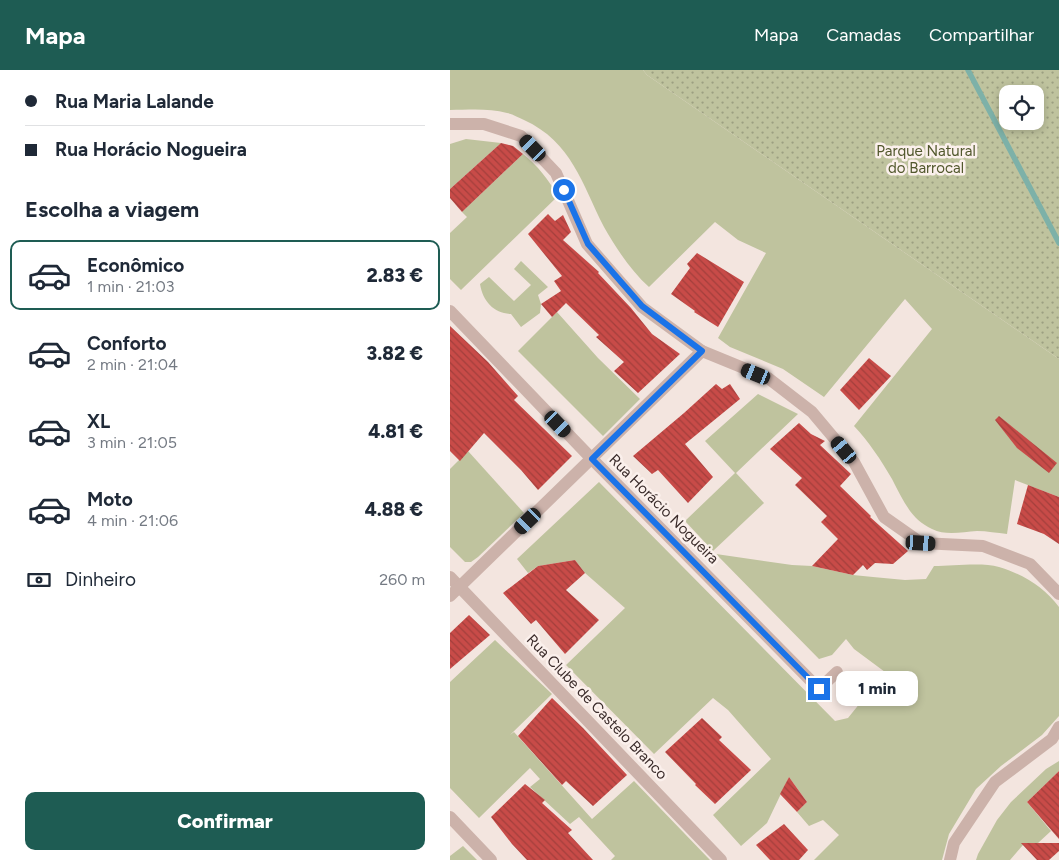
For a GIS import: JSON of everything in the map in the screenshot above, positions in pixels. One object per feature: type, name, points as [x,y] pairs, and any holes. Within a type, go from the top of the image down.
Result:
[{"type":"street","points":[[450,124],[484,124],[521,136],[556,172],[588,244],[642,306],[702,351],[768,378],[812,412],[854,462],[884,517],[921,543],[983,546],[1030,564],[1059,594]]},
{"type":"street","name":"Rua Horácio Nogueira","points":[[450,311],[592,459],[819,689],[837,672]]},
{"type":"street","points":[[455,591],[702,351]]},
{"type":"street","name":"Rua Clube de Castelo Branco","points":[[450,577],[455,591],[721,860]]},
{"type":"street","points":[[950,860],[954,843],[996,782],[1056,743],[1059,727]]},
{"type":"street","points":[[450,817],[491,860]]},
{"type":"green space","points":[[450,70],[643,70],[647,75],[1059,359],[1059,497],[1015,480],[1007,534],[981,531],[943,532],[924,525],[912,514],[879,458],[854,426],[932,329],[905,299],[824,397],[783,369],[730,347],[718,338],[766,253],[738,240],[715,222],[649,287],[630,267],[614,243],[574,166],[554,140],[524,120],[500,111],[450,110]]},
{"type":"green space","name":"Parque Natural do Barrocal","points":[[643,70],[1059,70],[1059,359],[647,75]]},
{"type":"green space","points":[[466,139],[501,143],[450,189],[450,144]]},
{"type":"green space","points":[[523,154],[542,173],[558,196],[461,290],[450,279],[450,233],[467,217],[462,212]]},
{"type":"green space","points":[[521,261],[548,287],[538,295],[541,304],[540,313],[521,327],[511,314],[499,311],[490,305],[481,290],[480,284],[489,277],[514,301],[531,285],[514,269]]},
{"type":"green space","points":[[557,312],[598,358],[640,399],[603,436],[518,351]]},
{"type":"green space","points":[[758,394],[798,414],[736,473],[764,503],[713,551],[685,521],[735,473],[705,441]]},
{"type":"green space","points":[[468,451],[524,513],[478,557],[471,562],[465,562],[450,547],[450,469]]},
{"type":"green space","points":[[599,482],[835,721],[848,718],[885,672],[854,649],[846,639],[832,655],[819,659],[716,554],[812,566],[853,575],[905,580],[926,579],[934,566],[967,565],[999,567],[1025,578],[1040,588],[1059,607],[1059,716],[1042,735],[1001,766],[976,789],[949,834],[942,860],[814,860],[839,835],[823,820],[809,826],[797,812],[807,802],[789,777],[767,823],[741,846],[713,815],[771,759],[728,710],[713,698],[654,754],[566,665],[625,608],[585,573],[575,560],[538,566],[528,573],[517,559]]},
{"type":"green space","points":[[495,640],[552,694],[510,735],[514,732],[592,819],[634,781],[710,860],[611,860],[615,856],[579,817],[570,824],[530,787],[540,779],[530,768],[479,818],[450,788],[450,682]]},
{"type":"green space","points":[[1059,761],[1059,771],[1027,802],[1051,831],[1038,843],[1023,845],[1010,860],[976,860],[997,820],[1011,802],[1046,769]]},
{"type":"green space","points":[[463,846],[477,860],[450,860],[450,856]]},
{"type":"building","points":[[501,143],[513,146],[523,154],[462,212],[450,198],[450,189]]},
{"type":"building","points":[[548,214],[555,221],[563,215],[571,232],[563,240],[599,272],[652,334],[680,354],[638,393],[614,371],[624,362],[596,337],[599,335],[566,303],[552,317],[541,304],[561,291],[554,281],[562,276],[528,234]]},
{"type":"building","points":[[697,253],[744,282],[718,327],[694,312],[671,294],[690,268],[687,264]]},
{"type":"building","points":[[450,326],[488,362],[518,396],[514,400],[572,456],[538,490],[484,433],[460,461],[450,451]]},
{"type":"building","points":[[869,358],[891,376],[859,410],[840,390]]},
{"type":"building","points":[[716,384],[722,389],[730,384],[740,399],[685,444],[713,477],[688,503],[658,470],[652,474],[633,456]]},
{"type":"building","points":[[999,416],[1057,463],[1049,473],[1017,448],[995,420]]},
{"type":"building","points":[[799,423],[811,434],[825,441],[820,445],[851,474],[840,486],[870,517],[908,551],[893,564],[875,563],[867,570],[863,565],[853,575],[812,566],[838,539],[821,522],[827,516],[795,485],[802,478],[770,449]]},
{"type":"building","points":[[1028,485],[1059,497],[1059,544],[1044,534],[1017,524]]},
{"type":"building","points":[[575,560],[585,573],[566,590],[599,620],[565,654],[536,620],[531,624],[503,593],[538,566]]},
{"type":"building","points":[[469,615],[490,635],[450,669],[450,633]]},
{"type":"building","points":[[552,698],[627,775],[593,806],[566,781],[562,785],[518,736]]},
{"type":"building","points":[[702,718],[722,737],[719,740],[751,770],[715,804],[665,752]]},
{"type":"building","points":[[1059,771],[1059,839],[1027,802]]},
{"type":"building","points":[[789,777],[807,802],[797,812],[780,794]]},
{"type":"building","points":[[525,784],[545,800],[542,803],[572,830],[568,833],[593,860],[527,860],[512,844],[491,817]]},
{"type":"building","points":[[784,824],[808,850],[799,860],[770,860],[756,845]]},
{"type":"building","points":[[1021,843],[1059,843],[1059,851],[1049,860],[1037,860]]},
{"type":"waterway","points":[[968,70],[1059,243]]},
{"type":"route","points":[[564,190],[588,244],[642,306],[702,351],[592,459],[819,689]]}]
